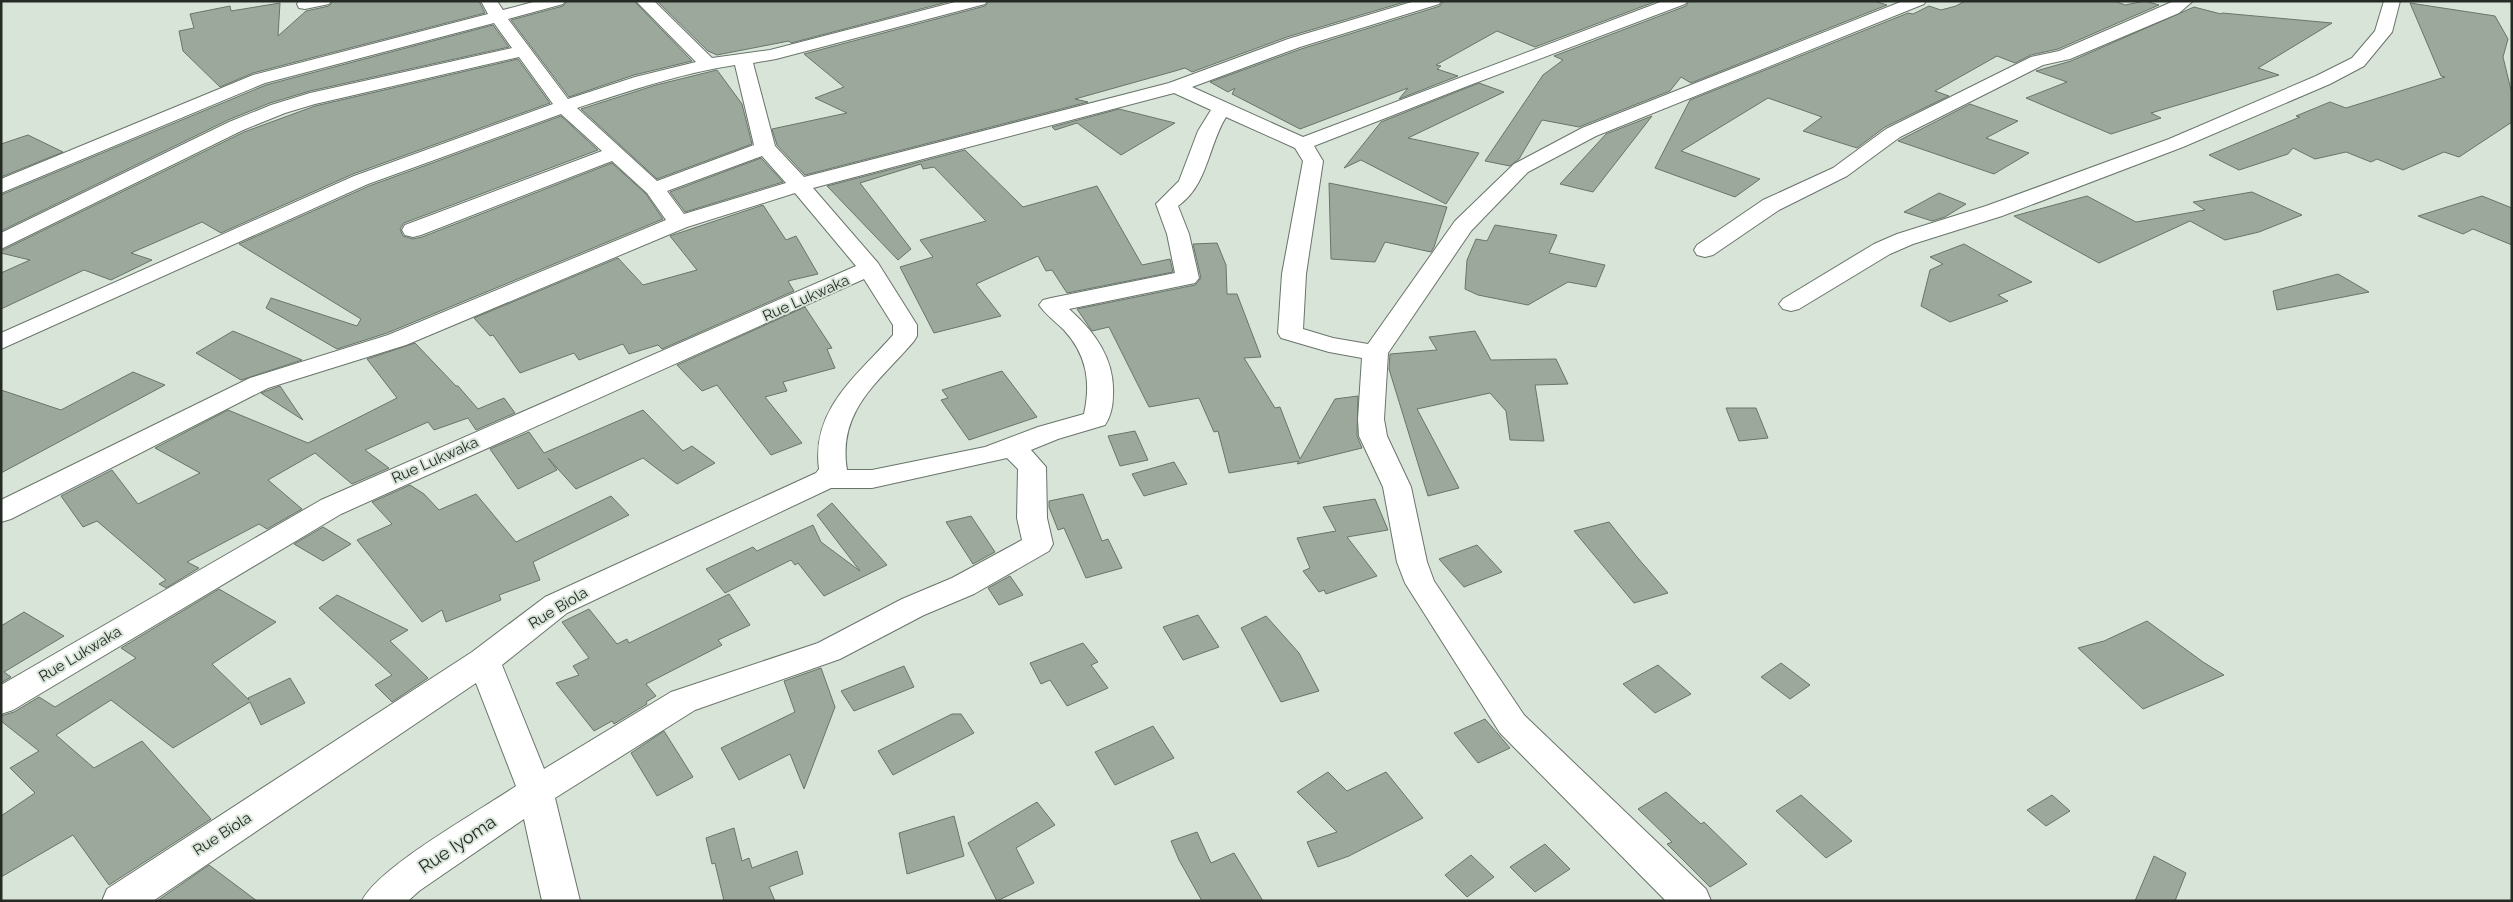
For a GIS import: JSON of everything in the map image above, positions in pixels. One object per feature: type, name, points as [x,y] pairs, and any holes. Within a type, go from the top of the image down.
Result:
[{"type":"street","points":[[305,4],[323,1]]},
{"type":"street","points":[[1,187],[260,79],[493,8],[557,1]]},
{"type":"street","points":[[644,1],[708,64]]},
{"type":"street","points":[[1,342],[361,180],[564,106],[642,81],[708,64],[743,60],[979,1]]},
{"type":"street","points":[[1,512],[259,383],[397,340],[679,222],[800,185],[1176,86],[1379,10],[1433,1]]},
{"type":"street","points":[[1302,144],[1463,81],[1679,1]]},
{"type":"street","points":[[1692,901],[1512,724],[1420,583],[1412,562],[1397,486],[1373,436],[1374,352],[1463,226],[1521,168],[1589,132],[1918,1]]},
{"type":"street","points":[[1705,250],[1771,205],[1840,172],[1894,133],[2037,61],[2064,55],[2173,9],[2185,1]]},
{"type":"street","points":[[1791,304],[1882,250],[1905,239],[1994,211],[2176,143],[2324,80],[2358,62],[2383,32],[2392,1]]},
{"type":"street","points":[[493,8],[564,106],[654,188],[679,222]]},
{"type":"street","points":[[1,242],[236,126],[278,108],[310,99],[523,51]]},
{"type":"street","points":[[743,60],[765,148],[800,185],[875,277],[905,325],[905,336],[858,389],[838,419],[832,440],[830,458],[833,470],[826,479]]},
{"type":"street","points":[[1176,86],[1302,144],[1312,161],[1294,274],[1290,333],[1329,346],[1374,352]]},
{"type":"street","points":[[826,479],[872,479],[1012,448],[1048,433],[1096,419],[1101,399],[1102,376],[1091,347],[1071,322],[1051,305],[1187,278],[1178,234],[1167,204],[1177,198],[1188,186],[1208,131],[1222,108]]},
{"type":"street","points":[[654,188],[765,148]]},
{"type":"street","points":[[413,230],[616,153]]},
{"type":"street","name":"Rue Lukwaka","points":[[1,701],[331,508],[875,277]]},
{"type":"street","name":"Rue Iyoma","points":[[381,901],[406,879],[536,792],[683,701],[829,651],[913,607],[963,586],[1038,544],[1032,518],[1032,467],[1012,448]]},
{"type":"street","name":"Rue Biola","points":[[121,901],[484,661],[556,605],[826,479]]},
{"type":"street","points":[[484,661],[536,792],[561,901]]},
{"type":"building","points":[[333,1],[479,1],[485,13],[253,73],[220,87],[183,51],[179,31],[194,28],[190,14],[230,6],[231,11],[280,3],[278,36],[306,11],[329,6]]},
{"type":"building","points":[[567,1],[634,1],[692,61],[634,75],[569,97],[511,20],[563,6]]},
{"type":"building","points":[[657,1],[951,1],[791,43],[789,41],[717,55],[708,51]]},
{"type":"building","points":[[989,1],[1408,1],[1287,37],[1192,72],[1185,68],[1075,99],[1088,102],[805,175],[777,145],[772,129],[847,113],[815,98],[844,87],[804,54],[985,6]]},
{"type":"building","points":[[1443,1],[1657,1],[1535,47],[1497,31],[1436,65],[1441,66],[1437,69],[1458,76],[1399,99],[1408,88],[1300,129],[1232,94],[1235,88],[1228,92],[1210,82],[1301,49],[1440,6]]},
{"type":"building","points":[[1689,1],[1874,1],[1887,5],[1691,83],[1681,77],[1670,91],[1579,127],[1542,120],[1519,159],[1510,166],[1485,161],[1543,75],[1563,60],[1554,56],[1686,6]]},
{"type":"building","points":[[1965,1],[2115,1],[2125,5],[2145,1],[2159,5],[2058,49],[2031,55],[2015,63],[1997,56],[1935,91],[1949,96],[1885,127],[1857,148],[1803,131],[1822,117],[1768,98],[1681,151],[1760,179],[1735,197],[1655,168],[1690,100],[1908,13],[1913,14],[1929,6],[1941,10],[1956,6]]},
{"type":"building","points":[[2410,3],[2495,16],[2508,39],[2503,57],[2512,94],[2512,122],[2459,157],[2444,152],[2403,170],[2377,159],[2371,162],[2346,152],[2315,159],[2293,148],[2288,154],[2239,170],[2209,155],[2300,117],[2296,116],[2330,102],[2346,108],[2445,77],[2441,76]]},
{"type":"building","points":[[2194,7],[2221,14],[2332,23],[2258,68],[2279,75],[2151,113],[2161,118],[2111,134],[2026,98],[2067,82],[2036,71],[2071,61]]},
{"type":"building","points":[[493,25],[509,47],[310,91],[270,103],[228,120],[1,231],[1,195],[266,85]]},
{"type":"building","points":[[518,59],[550,103],[353,174],[221,233],[202,222],[131,253],[152,260],[111,280],[84,270],[1,309],[1,273],[30,260],[1,253],[1,251],[244,132],[315,106]]},
{"type":"building","points":[[717,70],[742,104],[752,144],[657,179],[581,109],[656,85]]},
{"type":"building","points":[[1479,83],[1504,92],[1408,138],[1479,153],[1446,204],[1361,160],[1344,168],[1381,122]]},
{"type":"building","points":[[1970,104],[2018,121],[1986,138],[2029,153],[1994,174],[1898,141]]},
{"type":"building","points":[[1119,109],[1175,123],[1121,155],[1077,123],[1055,130],[1052,127]]},
{"type":"building","points":[[561,116],[598,150],[404,223],[400,229],[403,236],[413,239],[422,237],[612,163],[646,194],[663,219],[387,333],[337,349],[266,308],[271,298],[357,326],[361,319],[239,244],[369,186]]},
{"type":"building","points":[[1652,116],[1593,192],[1560,184],[1606,134]]},
{"type":"building","points":[[28,135],[63,152],[1,177],[1,144]]},
{"type":"building","points":[[965,150],[1023,207],[1097,186],[1142,265],[1170,259],[1173,272],[1067,293],[1052,270],[1046,271],[1038,256],[976,284],[1001,316],[934,333],[900,267],[933,257],[920,240],[986,221],[934,167],[923,169],[921,164],[860,183],[911,249],[898,260],[827,186]]},
{"type":"building","points":[[761,158],[783,182],[685,212],[670,192]]},
{"type":"building","points":[[1329,183],[1447,207],[1431,252],[1385,242],[1375,262],[1331,259]]},
{"type":"building","points":[[2252,192],[2302,215],[2259,232],[2225,240],[2190,221],[2099,263],[2014,216],[2087,196],[2136,222],[2205,210],[2193,202]]},
{"type":"building","points":[[1939,193],[1966,204],[1945,217],[1932,221],[1904,212]]},
{"type":"building","points":[[2482,196],[2512,208],[2512,245],[2473,229],[2463,234],[2418,216]]},
{"type":"building","points":[[763,205],[786,240],[796,236],[818,274],[788,281],[794,291],[662,349],[658,345],[629,354],[623,344],[579,360],[574,353],[520,373],[493,335],[490,336],[474,318],[618,258],[643,285],[697,270],[670,236]]},
{"type":"building","points":[[1495,225],[1557,235],[1549,253],[1605,265],[1596,287],[1568,282],[1528,305],[1478,295],[1465,289],[1467,260],[1476,239],[1487,241]]},
{"type":"building","points":[[1217,243],[1226,265],[1227,294],[1237,294],[1261,357],[1244,358],[1275,408],[1280,407],[1300,459],[1335,399],[1358,396],[1357,436],[1362,448],[1297,464],[1299,461],[1229,473],[1218,431],[1214,432],[1199,398],[1149,407],[1109,327],[1092,331],[1077,309],[1195,285],[1201,278],[1193,244]]},
{"type":"building","points":[[1964,244],[2032,282],[1998,295],[2008,301],[1950,322],[1921,306],[1930,270],[1943,264],[1930,257]]},
{"type":"building","points":[[2338,274],[2369,292],[2277,310],[2273,291]]},
{"type":"building","points":[[805,307],[832,348],[827,349],[835,368],[783,382],[787,391],[765,397],[802,443],[771,455],[717,385],[702,391],[677,365]]},
{"type":"building","points":[[233,331],[302,360],[241,380],[196,353]]},
{"type":"building","points":[[1475,331],[1491,360],[1556,359],[1568,384],[1535,385],[1544,441],[1510,440],[1506,411],[1490,393],[1417,409],[1459,488],[1428,496],[1389,369],[1390,354],[1437,350],[1429,337]]},
{"type":"building","points":[[415,343],[478,409],[504,398],[515,413],[476,430],[468,418],[434,430],[428,422],[365,450],[389,468],[352,484],[315,453],[268,480],[302,509],[267,529],[259,524],[187,562],[199,568],[166,588],[159,584],[166,580],[97,521],[83,527],[61,496],[112,470],[138,504],[200,473],[155,448],[228,410],[308,443],[397,398],[367,359]]},
{"type":"building","points":[[1002,371],[1037,417],[969,440],[941,400],[948,398],[942,390]]},
{"type":"building","points":[[133,372],[165,385],[1,473],[1,390],[61,410]]},
{"type":"building","points":[[280,386],[303,420],[261,393]]},
{"type":"building","points":[[1726,408],[1756,408],[1768,438],[1739,441]]},
{"type":"building","points":[[643,410],[683,451],[692,446],[715,463],[677,484],[643,458],[576,489],[548,458],[557,470],[518,489],[490,449],[529,432],[544,453]]},
{"type":"building","points":[[1135,431],[1148,460],[1120,466],[1108,436]]},
{"type":"building","points":[[1174,462],[1187,484],[1144,496],[1132,474]]},
{"type":"building","points":[[410,485],[424,494],[439,510],[476,494],[516,542],[611,496],[629,515],[533,562],[540,580],[499,595],[501,600],[446,622],[442,610],[422,622],[357,540],[392,524],[372,502]]},
{"type":"building","points":[[1083,494],[1102,541],[1108,539],[1122,568],[1086,578],[1064,528],[1058,530],[1049,507],[1049,501]]},
{"type":"building","points":[[1375,499],[1388,530],[1347,537],[1377,576],[1326,594],[1324,590],[1319,592],[1303,571],[1310,568],[1297,538],[1336,531],[1323,507]]},
{"type":"building","points":[[832,503],[887,565],[824,596],[798,563],[795,565],[791,560],[725,593],[706,569],[753,547],[757,551],[813,525],[821,542],[860,571],[817,515]]},
{"type":"building","points":[[971,516],[995,552],[973,564],[946,522]]},
{"type":"building","points":[[1609,522],[1668,593],[1634,603],[1574,531]]},
{"type":"building","points":[[323,527],[351,544],[323,561],[294,544]]},
{"type":"building","points":[[1477,545],[1502,572],[1464,587],[1439,559]]},
{"type":"building","points":[[1010,576],[1023,595],[999,605],[988,588]]},
{"type":"building","points":[[219,589],[276,622],[212,664],[249,700],[248,698],[290,678],[305,703],[261,725],[250,702],[173,748],[111,700],[56,735],[94,768],[142,741],[211,819],[109,885],[73,835],[1,877],[1,816],[35,793],[10,768],[39,751],[1,721],[1,716],[14,712],[39,697],[55,707],[136,658],[121,648]]},
{"type":"building","points":[[729,594],[750,625],[718,640],[722,645],[646,684],[656,696],[646,702],[647,704],[614,724],[612,721],[594,731],[556,683],[579,675],[573,666],[589,658],[562,622],[589,609],[617,644],[627,639],[629,643]]},
{"type":"building","points":[[337,595],[408,630],[390,641],[428,678],[392,702],[375,685],[392,675],[319,608]]},
{"type":"building","points":[[24,612],[64,636],[4,672],[11,677],[1,683],[1,626]]},
{"type":"building","points":[[1198,615],[1219,647],[1183,660],[1163,627]]},
{"type":"building","points":[[1266,616],[1299,653],[1319,691],[1281,702],[1241,628]]},
{"type":"building","points":[[2147,621],[2224,675],[2143,709],[2078,648],[2104,641]]},
{"type":"building","points":[[1083,643],[1098,662],[1091,665],[1108,688],[1067,706],[1050,680],[1041,684],[1030,663]]},
{"type":"building","points":[[1781,663],[1810,685],[1790,699],[1761,677]]},
{"type":"building","points":[[1658,665],[1691,694],[1655,713],[1623,684]]},
{"type":"building","points":[[904,666],[914,687],[854,711],[841,691]]},
{"type":"building","points":[[821,668],[835,707],[804,789],[790,754],[739,780],[721,748],[795,712],[784,681]]},
{"type":"building","points":[[952,714],[961,714],[974,733],[893,775],[878,751]]},
{"type":"building","points":[[1485,719],[1510,748],[1478,763],[1454,733]]},
{"type":"building","points":[[1153,726],[1174,758],[1115,785],[1095,752]]},
{"type":"building","points":[[664,731],[693,777],[657,796],[631,753]]},
{"type":"building","points":[[1328,772],[1347,791],[1386,772],[1423,818],[1349,856],[1318,867],[1307,842],[1337,832],[1297,792]]},
{"type":"building","points":[[1666,792],[1701,824],[1704,822],[1747,864],[1710,887],[1667,844],[1672,842],[1638,809]]},
{"type":"building","points":[[1801,795],[1852,841],[1826,858],[1776,811]]},
{"type":"building","points":[[2052,795],[2070,811],[2046,826],[2027,810]]},
{"type":"building","points":[[1037,802],[1055,825],[1016,848],[1034,883],[997,901],[968,843]]},
{"type":"building","points":[[954,816],[964,856],[907,874],[899,833]]},
{"type":"building","points":[[734,828],[742,861],[749,858],[752,868],[797,851],[803,874],[769,887],[775,901],[724,901],[715,863],[712,864],[706,838]]},
{"type":"building","points":[[1197,832],[1211,863],[1234,853],[1263,901],[1202,901],[1179,860],[1171,841]]},
{"type":"building","points":[[1545,844],[1570,869],[1535,892],[1510,867]]},
{"type":"building","points":[[1471,855],[1494,877],[1467,897],[1445,875]]},
{"type":"building","points":[[2154,856],[2186,873],[2175,901],[2135,901]]},
{"type":"building","points":[[209,865],[257,901],[157,901]]}]
